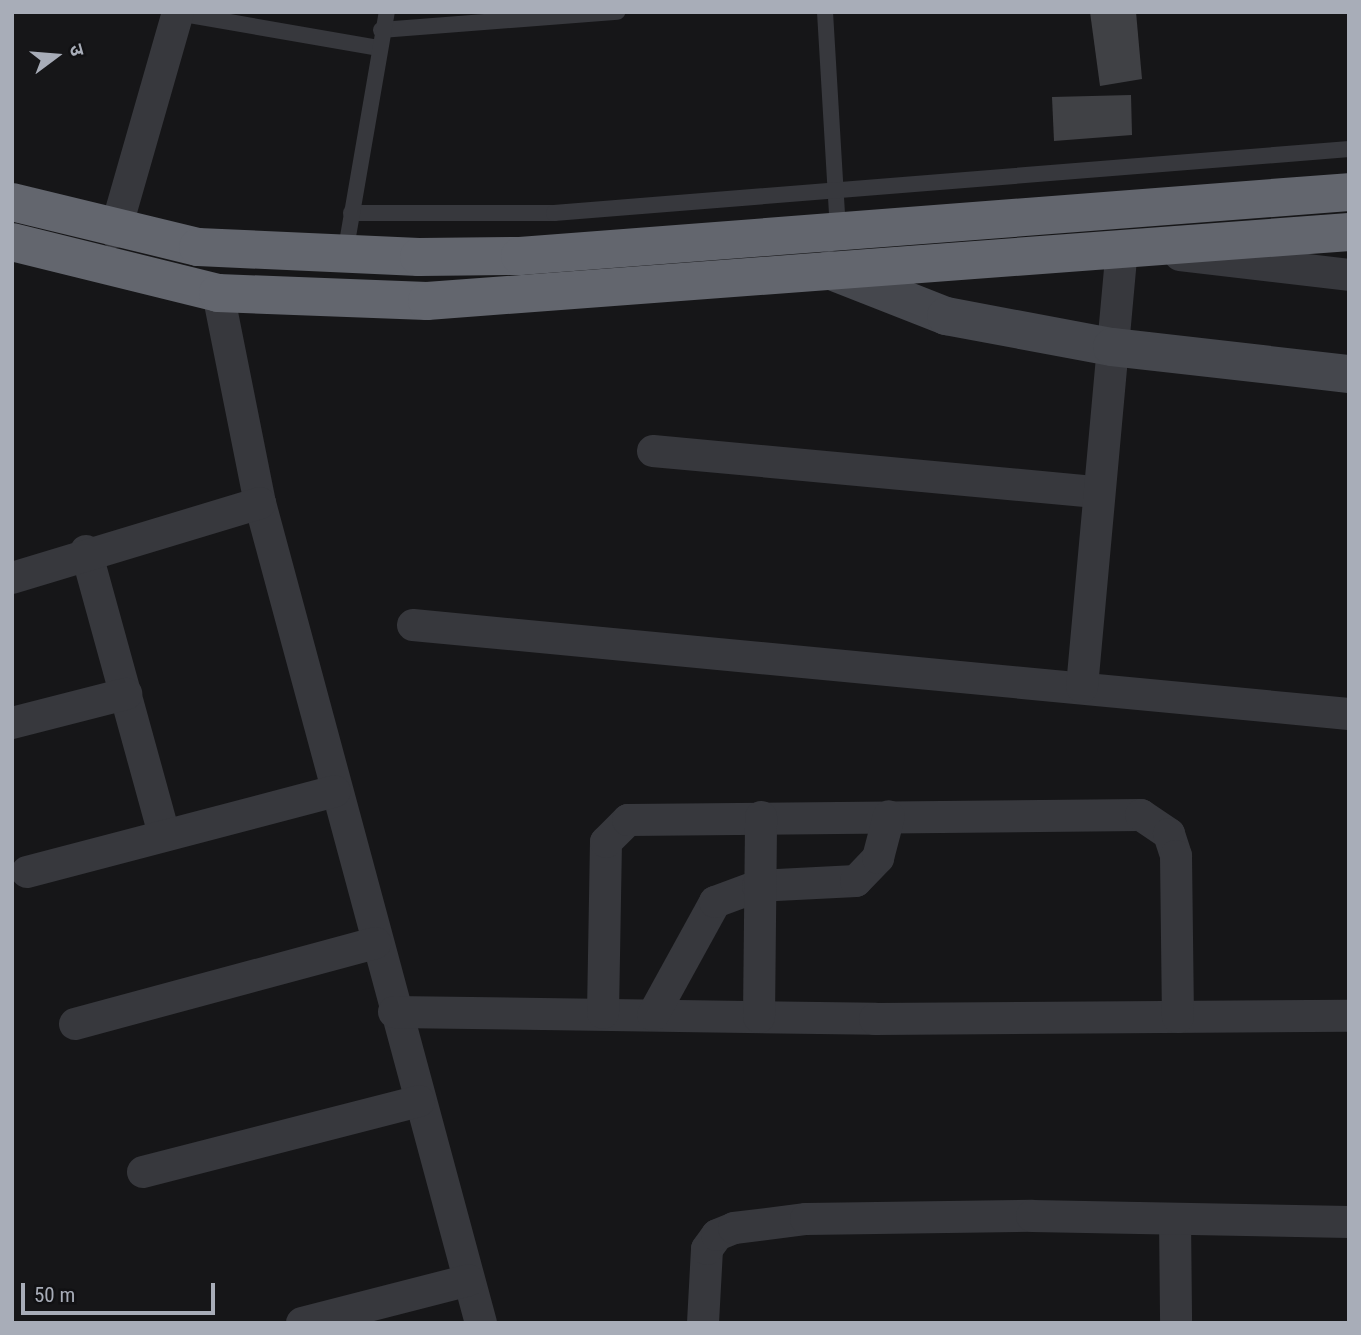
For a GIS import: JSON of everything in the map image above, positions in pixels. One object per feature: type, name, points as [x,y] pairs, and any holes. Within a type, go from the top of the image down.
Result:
[{"type":"highway","points":[[12,202],[115,232],[239,252],[345,257],[520,256],[837,212],[1349,192]]},
{"type":"highway","points":[[12,242],[218,293],[298,300],[519,298],[829,270],[1349,232]]},
{"type":"street","points":[[115,232],[178,13]]},
{"type":"street","points":[[1082,688],[1112,347],[1131,250],[1349,275]]},
{"type":"street","points":[[829,270],[946,316],[1112,347],[1349,374]]},
{"type":"street","points":[[218,293],[260,503],[375,943],[481,1323]]},
{"type":"street","points":[[653,451],[1099,492]]},
{"type":"street","points":[[12,578],[86,551],[260,503]]},
{"type":"street","points":[[86,551],[164,835]]},
{"type":"street","points":[[413,625],[1349,715]]},
{"type":"street","points":[[12,723],[125,694]]},
{"type":"street","points":[[27,872],[335,791]]},
{"type":"street","points":[[603,1013],[606,842],[614,830],[649,816],[1141,815],[1156,822],[1169,834],[1176,856],[1178,1017]]},
{"type":"street","points":[[653,1014],[704,916],[728,894],[758,886],[856,881],[878,858],[889,816]]},
{"type":"street","points":[[759,1017],[758,886],[761,817]]},
{"type":"street","points":[[75,1024],[375,943]]},
{"type":"street","points":[[394,1012],[759,1017],[1349,1016]]},
{"type":"street","points":[[144,1172],[419,1101]]},
{"type":"street","points":[[703,1323],[707,1249],[717,1235],[734,1228],[806,1219],[1349,1222]]},
{"type":"street","points":[[1175,1219],[1176,1323]]},
{"type":"street","points":[[302,1323],[469,1280]]},
{"type":"lane","points":[[345,257],[381,30],[387,12]]},
{"type":"lane","points":[[381,30],[617,12]]},
{"type":"lane","points":[[825,12],[837,212]]},
{"type":"lane","points":[[178,13],[378,48]]},
{"type":"lane","points":[[352,213],[837,212],[1349,149]]},
{"type":"building","points":[[1090,12],[1136,12],[1142,79],[1100,86]]},
{"type":"building","points":[[1131,95],[1132,135],[1054,141],[1052,97]]}]
